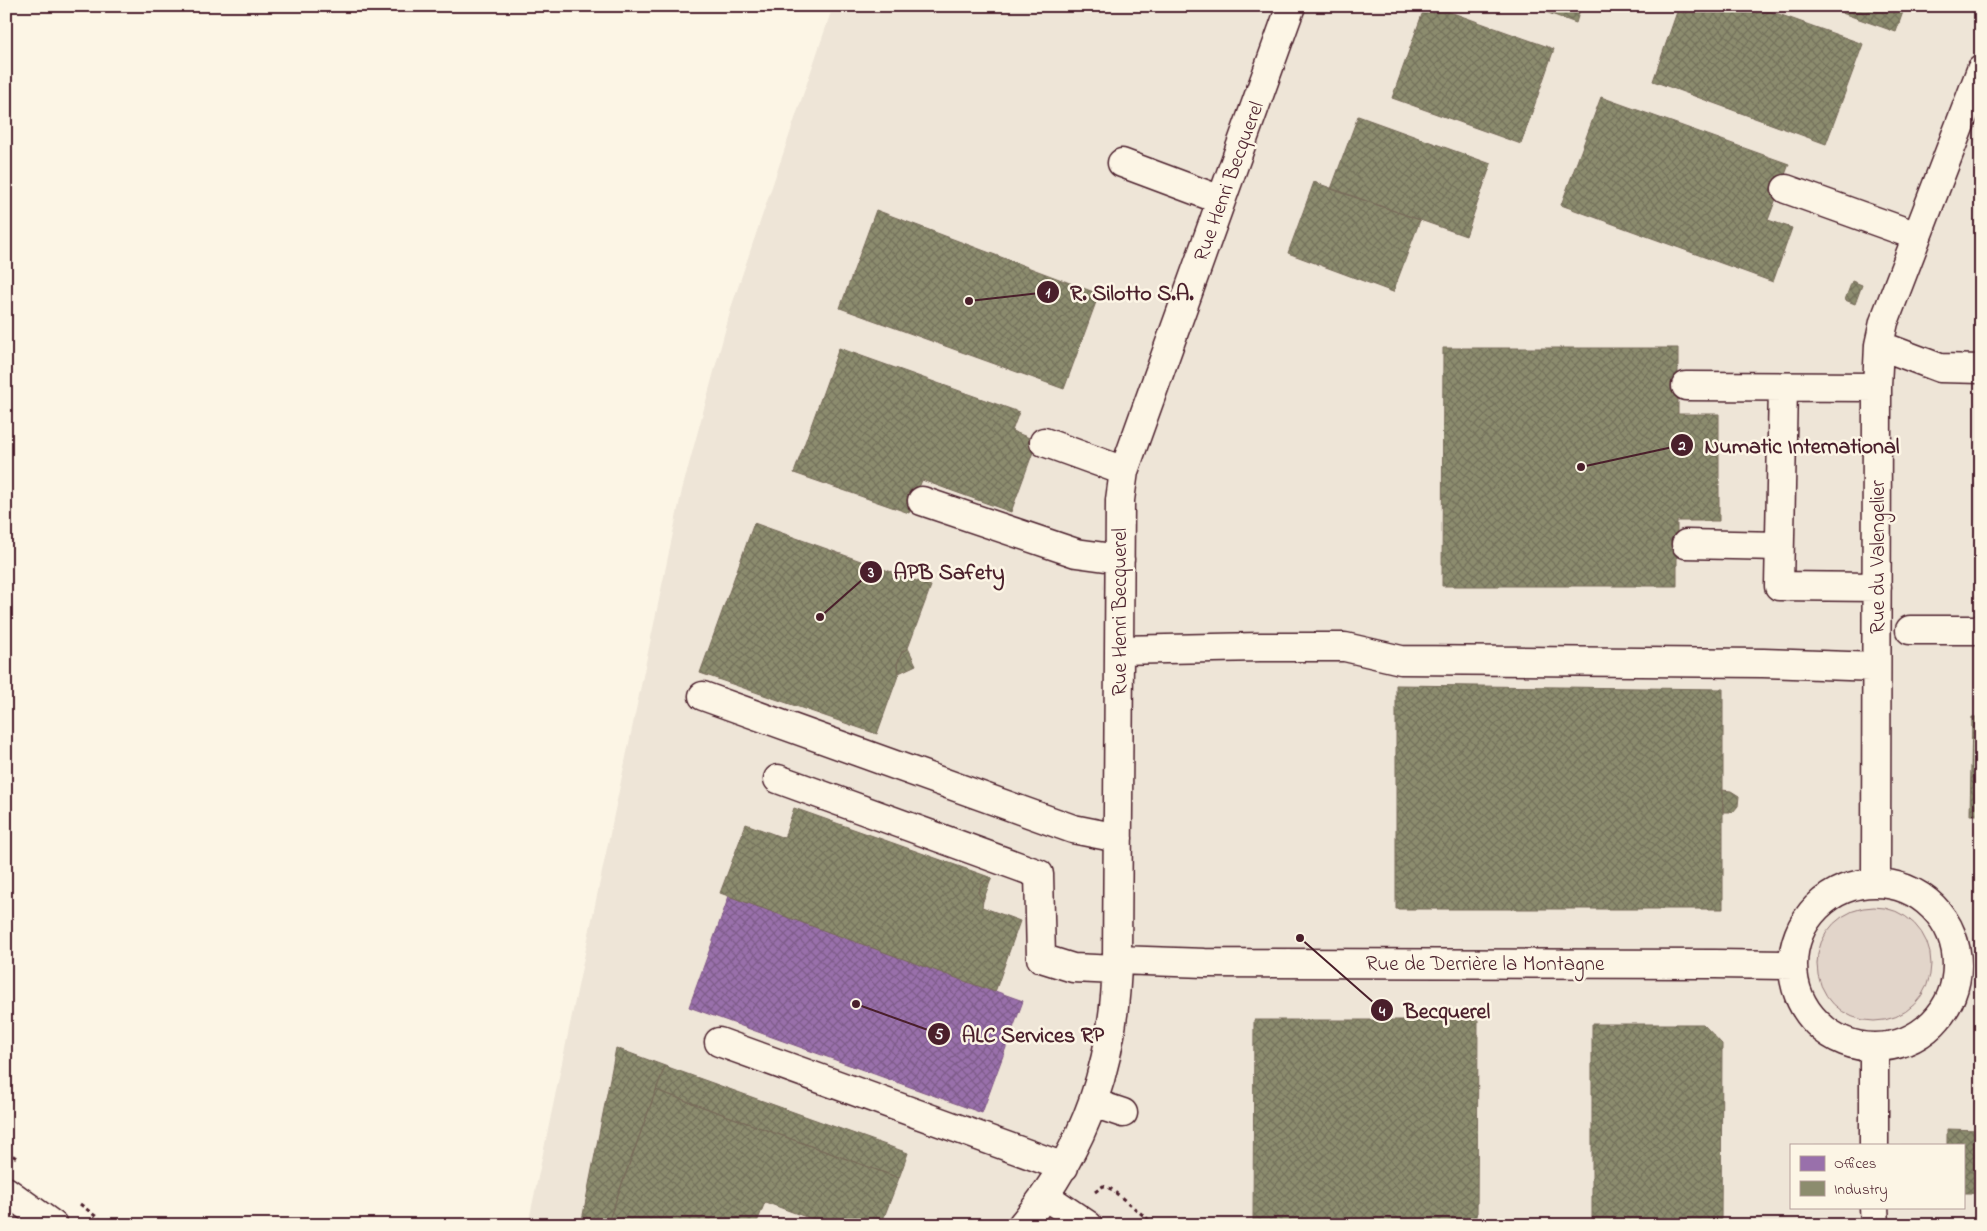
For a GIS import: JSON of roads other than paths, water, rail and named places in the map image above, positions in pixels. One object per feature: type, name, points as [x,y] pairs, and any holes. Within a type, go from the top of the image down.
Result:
[{"type":"street","name":"Rue Henri Becquerel","points":[[1022,1225],[1045,1196],[1064,1167],[1077,1141],[1101,1079],[1111,1035],[1117,965],[1120,500],[1124,471],[1291,6]]},
{"type":"street","name":"Rue du Valengelier","points":[[1876,882],[1877,387],[1879,345],[1892,301],[1916,236],[1981,70]]},
{"type":"street","points":[[1122,163],[1221,200]]},
{"type":"street","points":[[1786,190],[1916,236]]},
{"type":"street","points":[[1879,345],[1940,368],[1981,369]]},
{"type":"street","points":[[1686,386],[1877,387]]},
{"type":"street","points":[[1783,387],[1779,586],[1877,587]]},
{"type":"street","points":[[1044,442],[1124,471]]},
{"type":"street","points":[[922,501],[1076,553],[1120,559]]},
{"type":"street","points":[[1686,544],[1779,546]]},
{"type":"street","points":[[1910,630],[1981,630]]},
{"type":"street","points":[[1119,650],[1345,647],[1401,660],[1763,663],[1876,667]]},
{"type":"street","points":[[703,696],[1073,829],[1118,838]]},
{"type":"street","name":"Rue de Derrière la Montagne","points":[[778,779],[1039,874],[1040,958],[1073,968],[1117,965],[1793,965]]},
{"type":"street","points":[[1876,882],[1909,890],[1938,911],[1950,931],[1956,953],[1969,965],[1938,1018],[1916,1036],[1889,1046],[1874,1047],[1843,1041],[1817,1023],[1799,996],[1793,965],[1794,952],[1802,928],[1817,907],[1838,891],[1863,883],[1876,882]]},
{"type":"street","points":[[718,1042],[1064,1167]]},
{"type":"street","points":[[1874,1047],[1874,1144]]},
{"type":"street","points":[[1093,1102],[1123,1113]]},
{"type":"street","points":[[6,1191],[53,1225]]},
{"type":"street","points":[[1045,1196],[1088,1225]]},
{"type":"street","points":[[1874,1208],[1874,1225]]},
{"type":"place","name":"R. Silotto S.A.","points":[[969,301]]},
{"type":"place","name":"Numatic International","points":[[1581,467]]},
{"type":"place","name":"APB Safety","points":[[820,617]]},
{"type":"place","name":"Becquerel","points":[[1300,938]]},
{"type":"place","name":"ALC Services RP","points":[[856,1004]]}]
